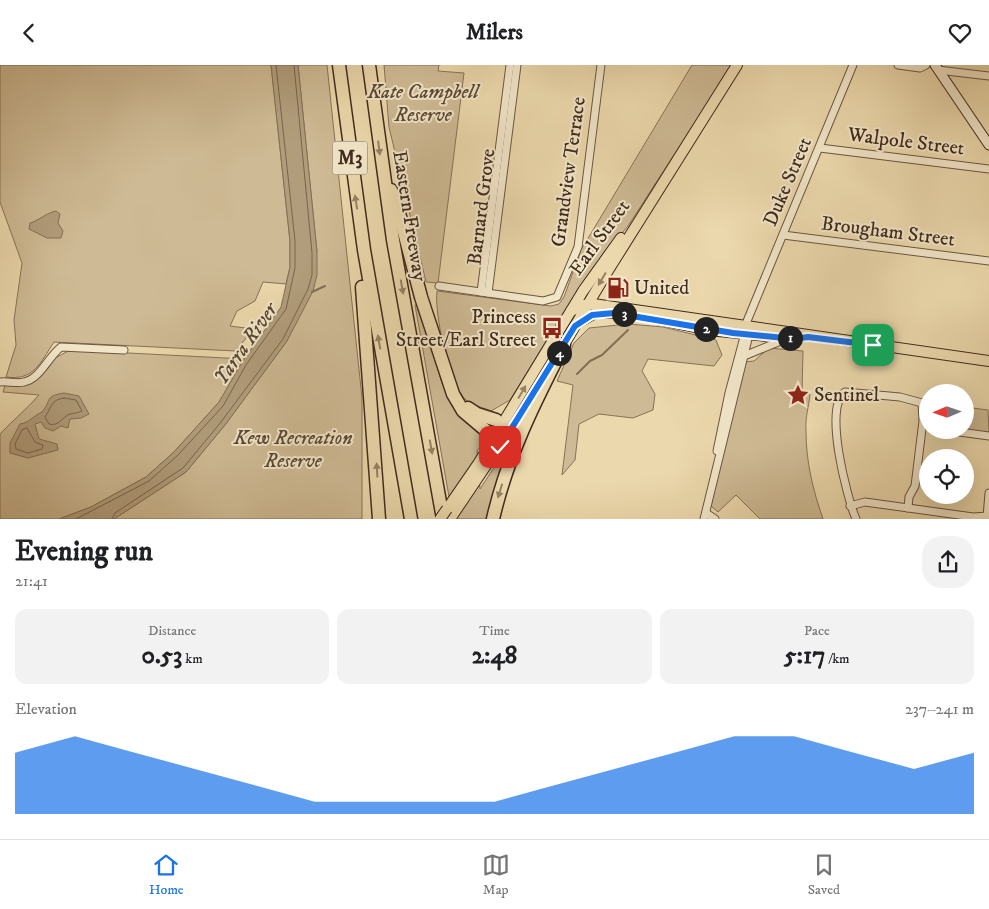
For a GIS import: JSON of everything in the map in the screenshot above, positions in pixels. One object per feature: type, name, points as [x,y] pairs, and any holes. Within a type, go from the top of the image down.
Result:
[{"type":"highway","name":"M3","points":[[339,65],[364,250],[411,519]]},
{"type":"highway","name":"Eastern Freeway","points":[[369,65],[382,169],[442,519]]},
{"type":"highway","points":[[382,169],[398,209],[421,297],[448,383],[463,411],[505,451],[509,463]]},
{"type":"highway","points":[[364,250],[362,286],[379,519]]},
{"type":"highway","points":[[493,519],[509,463],[532,409],[564,345]]},
{"type":"highway","points":[[448,383],[470,409],[477,414],[501,419]]},
{"type":"main road","name":"Earl Street","points":[[494,439],[564,345],[587,304],[736,65]]},
{"type":"main road","points":[[937,67],[989,145]]},
{"type":"main road","name":"Earl Street","points":[[494,439],[501,419],[597,269],[659,187]]},
{"type":"main road","points":[[571,311],[587,304],[794,339],[808,337],[989,361]]},
{"type":"main road","points":[[575,326],[592,315],[614,313],[733,333],[747,331],[797,332],[808,337]]},
{"type":"main road","points":[[442,519],[494,439]]},
{"type":"main road","points":[[450,519],[479,478],[494,439]]},
{"type":"street","name":"Barnard Grove","points":[[484,293],[510,65]]},
{"type":"street","name":"Barnard Grove","points":[[484,293],[517,65]]},
{"type":"street","name":"Grandview Terrace","points":[[484,293],[543,301],[557,297],[578,247],[601,65]]},
{"type":"street","name":"Duke Street","points":[[705,516],[716,468],[723,419],[753,311],[853,65]]},
{"type":"street","points":[[898,65],[923,66]]},
{"type":"street","points":[[937,67],[962,73],[989,76]]},
{"type":"street","points":[[944,79],[962,73]]},
{"type":"street","name":"Walpole Street","points":[[820,148],[989,169]]},
{"type":"street","name":"Brougham Street","points":[[783,235],[989,261]]},
{"type":"street","points":[[439,286],[484,293]]},
{"type":"street","points":[[733,333],[741,358],[773,343],[794,339]]},
{"type":"street","points":[[0,381],[26,382],[36,377],[46,361],[61,347],[124,350]]},
{"type":"street","points":[[856,519],[850,505],[841,471],[838,405],[843,393],[851,392],[900,397],[919,402]]},
{"type":"street","points":[[974,434],[989,436]]},
{"type":"street","points":[[908,508],[909,497],[915,486],[923,439]]},
{"type":"street","points":[[850,505],[865,502],[988,517],[989,493]]},
{"type":"street","points":[[705,516],[715,519]]},
{"type":"green space","points":[[0,65],[271,65],[290,241],[290,267],[286,284],[263,282],[255,301],[237,311],[230,326],[253,329],[236,351],[54,342],[40,363],[30,373],[16,378],[6,377],[16,345],[14,320],[22,263],[0,202]]},
{"type":"green space","name":"Kew Recreation Reserve","points":[[298,65],[327,65],[362,398],[362,519],[114,519],[186,472],[225,425],[287,341],[317,252]]},
{"type":"green space","name":"Kate Campbell Reserve","points":[[384,65],[439,65],[438,71],[464,73],[438,283],[426,282],[389,127]]},
{"type":"green space","points":[[692,65],[732,65],[628,226],[594,266],[572,299],[510,400],[491,411],[466,400],[454,380],[444,348],[438,315],[437,291],[551,306],[559,304],[564,297],[581,250]]},
{"type":"green space","points":[[418,304],[442,383],[458,411],[483,434],[484,441],[477,451],[480,489],[501,457],[503,461],[489,519],[453,519],[415,305]]},
{"type":"green space","points":[[628,324],[663,327],[716,340],[722,355],[714,366],[648,359],[642,371],[655,394],[653,410],[633,418],[599,414],[579,424],[575,460],[562,475],[573,385],[557,381],[574,343],[589,328]]},
{"type":"green space","points":[[769,348],[803,351],[802,393],[810,394],[806,421],[807,454],[813,487],[823,519],[760,519],[736,495],[718,512],[711,506],[744,362],[754,361]]},
{"type":"green space","points":[[70,350],[245,359],[219,402],[174,452],[146,477],[91,507],[59,519],[0,519],[0,434],[39,395],[3,392],[5,385],[42,375],[50,361]]},
{"type":"green space","points":[[974,408],[988,410],[989,433],[974,431]]},
{"type":"water","points":[[271,65],[298,65],[317,252],[317,275],[313,291],[287,341],[225,425],[186,472],[114,519],[59,519],[91,507],[146,477],[174,452],[219,402],[242,362],[281,307],[290,267],[290,241]]},
{"type":"water","points":[[56,211],[60,214],[58,223],[63,231],[61,238],[47,238],[29,229],[30,223]]},
{"type":"water","points":[[64,393],[79,396],[89,414],[81,418],[70,419],[68,428],[61,426],[53,431],[45,428],[41,422],[35,424],[39,439],[57,444],[58,450],[28,458],[10,453],[10,443],[20,424],[42,412],[51,397]]},
{"type":"waterway","points":[[312,292],[325,286]]},
{"type":"waterway","points":[[577,374],[590,361],[602,355],[628,330]]},
{"type":"place","name":"United","points":[[618,288]]},
{"type":"place","name":"Princess Street/Earl Street","points":[[552,328]]},
{"type":"place","name":"Sentinel","points":[[798,395]]},
{"type":"route","points":[[500,447],[575,326],[585,317],[595,313],[640,316],[709,330],[741,334],[794,339],[808,337],[873,345]]},
{"type":"water label","name":"Yarra River","points":[[246,344]]}]
